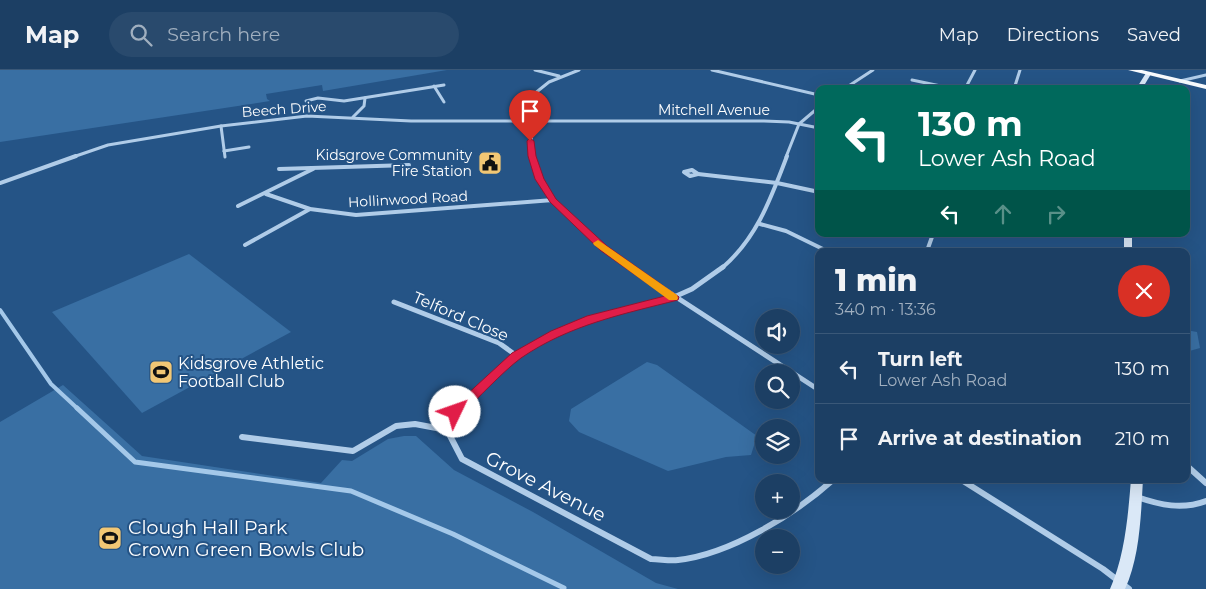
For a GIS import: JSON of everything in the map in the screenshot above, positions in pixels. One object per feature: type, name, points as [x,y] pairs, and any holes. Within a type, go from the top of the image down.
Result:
[{"type":"highway","points":[[1132,70],[1206,87]]},
{"type":"main road","points":[[1141,85],[1148,74]]},
{"type":"main road","points":[[1122,587],[1136,497],[1136,483]]},
{"type":"street","points":[[535,70],[559,76]]},
{"type":"street","points":[[579,70],[559,76],[540,87],[534,94],[531,122],[532,156],[539,179],[553,200],[603,248],[674,297],[815,387]]},
{"type":"street","points":[[712,70],[815,94]]},
{"type":"street","points":[[850,85],[873,70]]},
{"type":"street","points":[[967,85],[975,70]]},
{"type":"street","points":[[1015,85],[1020,70]]},
{"type":"street","points":[[1180,81],[1201,75],[1206,76]]},
{"type":"street","points":[[912,80],[936,85]]},
{"type":"street","points":[[306,101],[314,99],[339,101],[365,98],[444,84]]},
{"type":"street","points":[[434,86],[444,102]]},
{"type":"street","points":[[311,93],[314,99]]},
{"type":"street","points":[[353,117],[364,106],[365,98]]},
{"type":"street","points":[[242,437],[353,451],[396,426],[415,424],[447,430],[455,412],[516,356],[555,334],[591,318],[674,297],[692,289],[715,274],[735,257],[760,224],[799,124],[815,110]]},
{"type":"street","name":"Beech Drive","points":[[0,183],[103,146],[221,126],[307,116],[353,117],[411,122],[608,122]]},
{"type":"street","name":"Mitchell Avenue","points":[[608,122],[764,120],[815,127]]},
{"type":"street","points":[[221,126],[225,157]]},
{"type":"street","points":[[224,152],[249,147]]},
{"type":"street","points":[[279,169],[409,164]]},
{"type":"street","points":[[238,206],[266,194],[315,168]]},
{"type":"street","points":[[698,174],[777,182],[815,191]]},
{"type":"street","name":"Hollinwood Road","points":[[266,194],[310,209],[356,215],[553,200]]},
{"type":"street","points":[[245,245],[310,209]]},
{"type":"street","points":[[760,224],[786,231],[821,248]]},
{"type":"street","name":"Telford Close","points":[[394,302],[499,343],[516,356]]},
{"type":"street","name":"Grove Avenue","points":[[447,430],[462,459],[652,559],[679,560],[707,554],[767,525],[798,507],[829,483]]},
{"type":"street","points":[[1190,469],[1206,483]]},
{"type":"street","points":[[966,483],[1122,587]]},
{"type":"street","points":[[1136,497],[1171,507],[1198,506],[1206,501]]},
{"type":"shaded area","points":[[0,70],[447,70],[323,91],[322,85],[266,94],[267,99],[270,101],[0,142]]},
{"type":"shaded area","name":"Kidsgrove Athletic Football Club","points":[[189,254],[291,332],[142,413],[52,312]]},
{"type":"shaded area","points":[[1190,331],[1197,332],[1200,348],[1190,351]]},
{"type":"shaded area","points":[[647,362],[657,365],[755,435],[755,442],[751,455],[726,457],[668,471],[579,432],[569,421],[571,409]]},
{"type":"shaded area","points":[[63,385],[142,456],[321,483],[342,460],[352,461],[388,439],[416,436],[454,470],[533,512],[656,583],[678,589],[0,589],[0,422]]},
{"type":"waterway","points":[[0,310],[51,384],[78,409]]},
{"type":"waterway","points":[[77,408],[135,462],[351,491],[453,534],[564,588]]},
{"type":"slow traffic","points":[[598,243],[673,298]]},
{"type":"place","name":"Kidsgrove Community Fire Station","points":[[490,163]]},
{"type":"place","name":"Kidsgrove Athletic Football Club","points":[[161,372]]},
{"type":"place","name":"Clough Hall Park Crown Green Bowls Club","points":[[110,538]]},
{"type":"route","points":[[455,412],[516,356],[555,334],[591,318],[674,297],[603,248],[582,230],[553,200],[539,179],[532,156],[530,141]]}]
